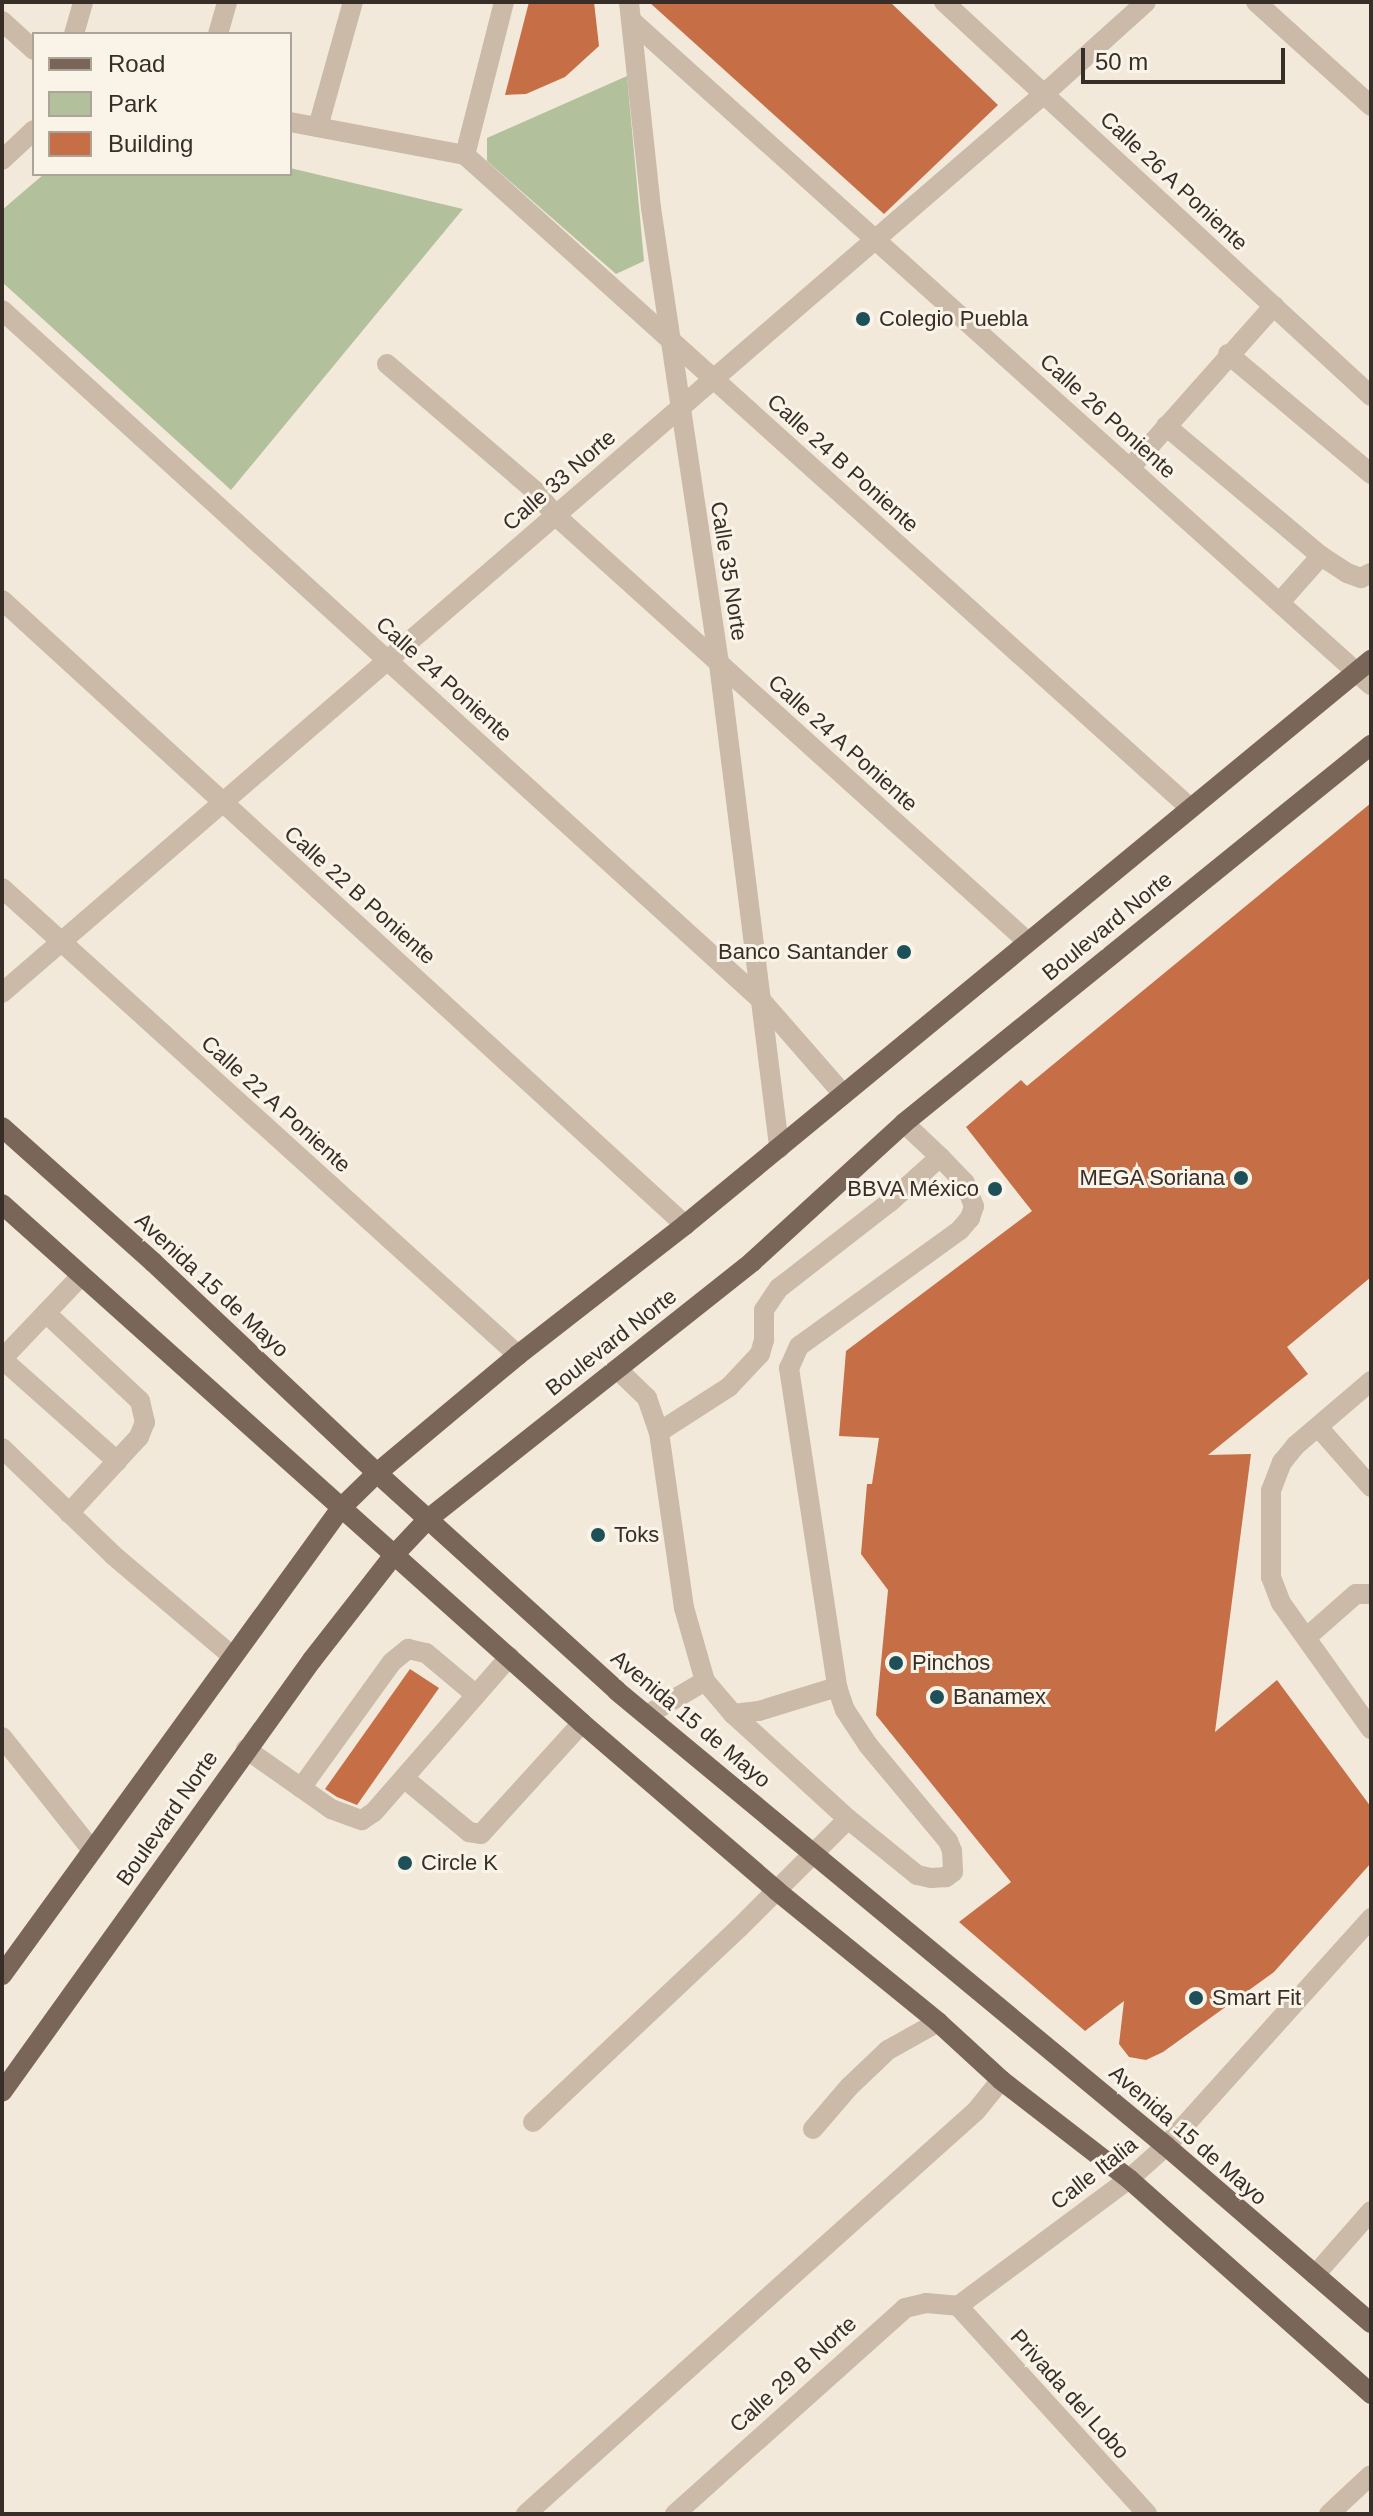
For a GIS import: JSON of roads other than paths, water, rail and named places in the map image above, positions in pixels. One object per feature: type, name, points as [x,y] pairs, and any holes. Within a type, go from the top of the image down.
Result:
[{"type":"main road","name":"Boulevard Norte","points":[[2,1975],[341,1508],[377,1473],[518,1355],[779,1148],[1189,807],[1367,672]]},
{"type":"main road","name":"Boulevard Norte","points":[[2,2092],[246,1749],[394,1555],[428,1519],[752,1262],[904,1123],[1371,745]]},
{"type":"main road","name":"Avenida 15 de Mayo","points":[[2,1127],[153,1262],[377,1473],[647,1715],[1166,2146],[1371,2323]]},
{"type":"main road","points":[[2,1204],[582,1723],[777,1891],[938,2022],[1001,2080],[1129,2179],[1371,2394]]},
{"type":"street","points":[[75,32],[83,2]]},
{"type":"street","points":[[219,32],[227,2]]},
{"type":"street","points":[[318,127],[353,2]]},
{"type":"street","points":[[292,122],[465,155],[504,2]]},
{"type":"street","name":"Calle 26 A Poniente","points":[[944,2],[1371,396]]},
{"type":"street","name":"Calle 33 Norte","points":[[2,993],[1044,94],[1146,2]]},
{"type":"street","points":[[1256,2],[1371,106]]},
{"type":"street","name":"Calle 26 Poniente","points":[[631,12],[875,240],[1280,602],[1367,672]]},
{"type":"street","name":"Calle 35 Norte","points":[[631,12],[651,208],[719,664],[779,1148]]},
{"type":"street","points":[[2,21],[32,48]]},
{"type":"street","points":[[2,160],[32,132]]},
{"type":"street","name":"Calle 24 B Poniente","points":[[465,155],[1189,807]]},
{"type":"street","points":[[1130,468],[1228,354],[1274,306]]},
{"type":"street","name":"Calle 24 Poniente","points":[[2,310],[761,1000],[843,1094]]},
{"type":"street","points":[[1228,354],[1371,474]]},
{"type":"street","name":"Calle 24 A Poniente","points":[[387,364],[535,491],[555,515],[1027,941]]},
{"type":"street","points":[[1166,426],[1321,556],[1361,578],[1371,573]]},
{"type":"street","points":[[1280,602],[1321,556]]},
{"type":"street","name":"Calle 22 B Poniente","points":[[2,600],[685,1225]]},
{"type":"street","name":"Calle 22 A Poniente","points":[[2,888],[518,1355]]},
{"type":"street","points":[[617,1369],[647,1398],[659,1432],[684,1608],[705,1681],[733,1714],[848,1819],[917,1875],[946,1877],[953,1872],[948,1841],[868,1745],[845,1710],[837,1687],[789,1368],[799,1346],[960,1230],[970,1218],[974,1206],[972,1195],[940,1157],[904,1123]]},
{"type":"street","points":[[659,1432],[729,1387],[760,1354],[768,1301],[940,1157]]},
{"type":"street","points":[[80,1277],[2,1359],[117,1461]]},
{"type":"street","points":[[46,1313],[140,1401],[145,1422],[117,1461],[69,1513]]},
{"type":"street","points":[[760,1354],[789,1368]]},
{"type":"street","points":[[1371,1381],[1296,1445],[1282,1462],[1271,1490],[1271,1577],[1281,1603],[1371,1729]]},
{"type":"street","points":[[1319,1428],[1371,1487]]},
{"type":"street","points":[[2,1448],[113,1555],[232,1656]]},
{"type":"street","points":[[1307,1637],[1356,1594],[1371,1594]]},
{"type":"street","points":[[301,1788],[392,1662],[408,1649],[426,1653],[476,1695]]},
{"type":"street","points":[[246,1749],[331,1809],[362,1820],[374,1812],[509,1657]]},
{"type":"street","points":[[647,1715],[705,1681]]},
{"type":"street","points":[[733,1714],[759,1711],[837,1687]]},
{"type":"street","points":[[404,1778],[469,1832],[481,1834],[582,1723]]},
{"type":"street","points":[[2,1737],[92,1850]]},
{"type":"street","points":[[533,2122],[777,1891],[848,1819]]},
{"type":"street","name":"Calle Italia","points":[[958,2306],[1129,2179],[1166,2146],[1371,1918]]},
{"type":"street","points":[[813,2129],[849,2087],[888,2050],[938,2022]]},
{"type":"street","points":[[526,2514],[976,2111],[1001,2080]]},
{"type":"street","points":[[1315,2275],[1371,2211]]},
{"type":"street","name":"Calle 29 B Norte","points":[[689,2510],[905,2308],[926,2303],[958,2306]]},
{"type":"street","name":"Privada del Lobo","points":[[958,2306],[1147,2514]]},
{"type":"street","points":[[1329,2514],[1371,2475]]},
{"type":"place","name":"Colegio Puebla","points":[[863,319]]},
{"type":"place","name":"Banco Santander","points":[[904,952]]},
{"type":"place","name":"MEGA Soriana","points":[[1241,1178]]},
{"type":"place","name":"BBVA México","points":[[995,1189]]},
{"type":"place","name":"Toks","points":[[598,1535]]},
{"type":"place","name":"Pinchos","points":[[896,1663]]},
{"type":"place","name":"Banamex","points":[[937,1697]]},
{"type":"place","name":"Circle K","points":[[405,1863]]},
{"type":"place","name":"Smart Fit","points":[[1196,1998]]}]
